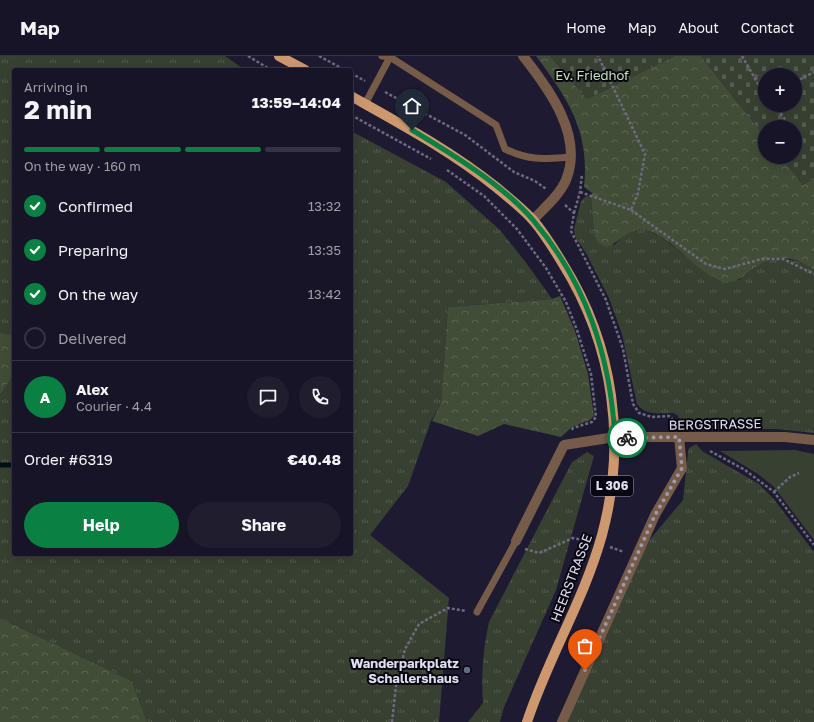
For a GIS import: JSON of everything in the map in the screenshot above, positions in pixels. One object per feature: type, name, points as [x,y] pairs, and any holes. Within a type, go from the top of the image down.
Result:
[{"type":"main road","points":[[279,56],[301,68]]},
{"type":"main road","name":"L 306","points":[[353,97],[464,162],[509,198],[533,220]]},
{"type":"main road","name":"HEERSTRASSE","points":[[527,722],[537,691],[578,602],[599,544],[611,496],[615,437],[613,400],[606,362],[594,324],[576,283],[533,220]]},
{"type":"street","points":[[522,56],[546,85],[569,137],[570,164],[566,181],[556,196],[533,220]]},
{"type":"street","points":[[515,544],[564,445],[615,437]]},
{"type":"street","name":"BERGSTRASSE","points":[[615,437],[785,437],[814,440]]},
{"type":"street","points":[[562,722],[655,515],[682,468],[679,437]]},
{"type":"lane","points":[[382,56],[390,57],[496,125],[505,149],[522,156],[537,159],[570,157]]},
{"type":"lane","points":[[365,104],[390,57]]},
{"type":"lane","points":[[477,612],[515,544]]},
{"type":"path","points":[[248,56],[268,68]]},
{"type":"path","points":[[319,56],[341,68]]},
{"type":"path","points":[[598,56],[645,154],[638,194],[631,210]]},
{"type":"path","points":[[742,56],[758,84]]},
{"type":"path","points":[[802,78],[814,72]]},
{"type":"path","points":[[353,74],[465,135],[514,172],[535,181],[556,196],[574,213],[571,231],[606,300],[623,349],[634,404],[639,413],[645,416],[669,416],[673,418],[679,427],[679,437]]},
{"type":"path","points":[[353,116],[434,161]]},
{"type":"path","points":[[446,169],[484,196],[517,229],[546,268],[566,302],[591,374],[596,417],[592,422],[573,428],[564,445]]},
{"type":"path","points":[[580,192],[631,210],[706,264],[725,269],[762,259],[783,260],[814,274]]},
{"type":"path","points":[[697,437],[700,445],[745,470],[774,492],[814,545]]},
{"type":"path","points":[[774,492],[790,477],[799,473]]},
{"type":"path","points":[[515,544],[538,553],[573,538],[599,544],[636,556]]},
{"type":"path","points":[[392,722],[396,686],[405,649],[419,624],[448,608],[477,612]]},
{"type":"green space","points":[[0,56],[225,56],[242,68],[12,68],[12,334],[0,333]]},
{"type":"green space","points":[[536,56],[550,56],[587,99],[674,56],[701,56],[758,128],[758,164],[786,164],[803,185],[814,177],[814,270],[798,261],[782,258],[774,259],[758,265],[738,280],[729,282],[719,280],[709,275],[677,248],[655,233],[638,230],[629,233],[606,247],[598,243],[594,234],[592,193],[584,187],[584,149],[580,132],[567,102]]},
{"type":"green space","name":"Ev. Friedhof","points":[[550,56],[674,56],[587,99]]},
{"type":"green space","points":[[701,56],[814,56],[814,177],[803,185],[786,164],[802,164],[802,120],[758,120],[758,128]]},
{"type":"green space","points":[[353,132],[446,182],[501,231],[552,299],[448,307],[441,403],[431,421],[408,486],[370,535],[449,598],[439,722],[147,722],[132,681],[0,618],[0,395],[12,378],[12,556],[353,556]]},
{"type":"green space","points":[[586,196],[591,197],[594,234],[614,245],[628,232],[643,229],[660,236],[715,279],[739,280],[759,264],[779,257],[805,263],[814,270],[814,433],[776,429],[706,429],[702,423],[683,424],[677,415],[673,413],[649,412],[637,404],[622,334],[609,298],[587,255],[575,236],[574,229],[581,201]]},
{"type":"green space","points":[[560,296],[575,331],[588,374],[594,416],[590,420],[572,427],[561,437],[504,424],[478,436],[432,421],[441,403],[448,307],[552,299]]},
{"type":"green space","points":[[0,333],[12,334],[12,378],[0,395]]},
{"type":"green space","points":[[696,444],[702,451],[759,484],[773,498],[814,552],[814,722],[562,722],[636,556],[683,500],[689,448]]},
{"type":"green space","points":[[795,450],[814,454],[814,540],[774,487],[758,474],[720,451]]},
{"type":"green space","points":[[587,452],[594,456],[556,590],[504,707],[500,722],[468,722],[483,703],[483,662],[489,622],[572,462]]},
{"type":"green space","points":[[0,618],[132,681],[147,722],[0,722]]},
{"type":"waterway","points":[[0,465],[12,465]]},
{"type":"way so far","points":[[585,670],[655,515],[682,468],[679,437],[627,438]]},
{"type":"place","name":"Wanderparkplatz Schallershaus","points":[[467,670]]},
{"type":"route","points":[[412,130],[464,162],[509,198],[533,220],[555,250],[576,283],[594,324],[606,362],[613,400],[615,437],[627,438]]}]
